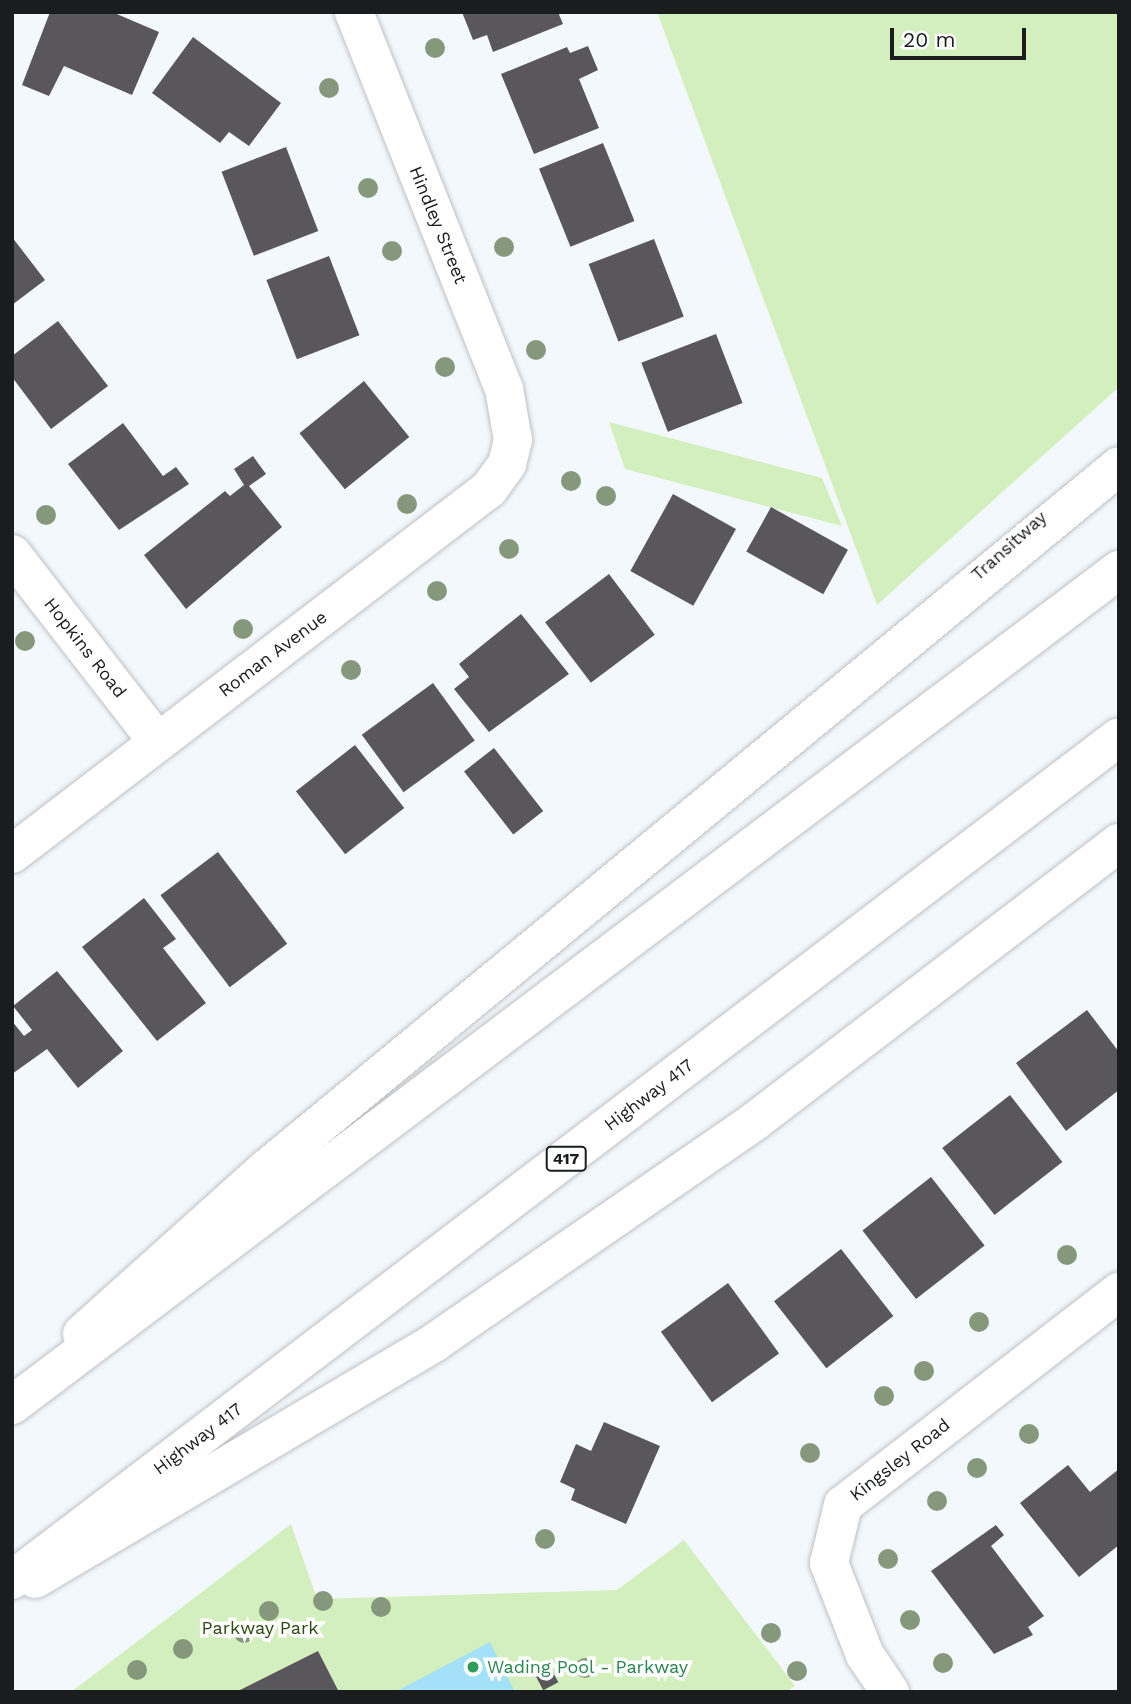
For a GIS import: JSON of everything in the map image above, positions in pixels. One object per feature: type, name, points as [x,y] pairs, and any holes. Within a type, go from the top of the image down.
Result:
[{"type":"main road","name":"Hindley Street","points":[[354,12],[504,389],[513,440]]},
{"type":"main road","name":"Roman Avenue","points":[[12,854],[489,489],[507,464],[513,440]]},
{"type":"main road","name":"Transitway","points":[[900,645],[1119,447]]},
{"type":"main road","points":[[12,1396],[266,1169],[1119,466]]},
{"type":"main road","name":"Hopkins Road","points":[[12,554],[158,742]]},
{"type":"main road","points":[[12,1405],[1119,570]]},
{"type":"main road","name":"Highway 417","points":[[12,1580],[1119,737]]},
{"type":"main road","points":[[12,1593],[435,1342],[755,1121],[1119,843]]},
{"type":"main road","name":"Kingsley Road","points":[[890,1692],[865,1655],[829,1563],[843,1504],[1119,1292]]},
{"type":"green space","points":[[657,12],[1119,12],[1119,387],[877,605]]},
{"type":"green space","points":[[609,422],[822,478],[842,526],[625,469]]},
{"type":"green space","name":"Parkway Park","points":[[291,1524],[317,1599],[617,1590],[684,1540],[795,1686],[786,1692],[71,1692]]},
{"type":"water","name":"Wading Pool - Parkway","points":[[490,1642],[515,1692],[395,1692]]},
{"type":"building","points":[[50,12],[112,12],[159,32],[132,95],[64,66],[49,96],[22,85]]},
{"type":"building","points":[[462,12],[558,12],[563,24],[493,52],[487,35],[473,40]]},
{"type":"building","points":[[193,37],[281,103],[249,146],[229,132],[220,143],[152,93]]},
{"type":"building","points":[[588,46],[598,70],[579,79],[599,128],[534,154],[501,74],[567,47],[570,53]]},
{"type":"building","points":[[603,143],[634,221],[570,247],[539,169]]},
{"type":"building","points":[[286,147],[318,231],[254,256],[222,172]]},
{"type":"building","points":[[12,237],[45,280],[12,305]]},
{"type":"building","points":[[654,239],[684,316],[618,342],[589,264]]},
{"type":"building","points":[[329,256],[359,335],[297,359],[266,280]]},
{"type":"building","points":[[58,321],[108,386],[51,429],[12,377],[12,356]]},
{"type":"building","points":[[716,334],[743,403],[668,432],[641,363]]},
{"type":"building","points":[[364,381],[409,437],[345,489],[299,433]]},
{"type":"building","points":[[123,423],[163,476],[176,467],[189,484],[119,530],[68,464]]},
{"type":"building","points":[[253,456],[266,474],[249,486],[282,527],[186,609],[144,555],[225,491],[230,496],[244,485],[234,469]]},
{"type":"building","points":[[673,494],[736,529],[693,606],[630,571]]},
{"type":"building","points":[[771,507],[848,550],[823,594],[746,552]]},
{"type":"building","points":[[609,574],[655,635],[591,683],[545,622]]},
{"type":"building","points":[[521,614],[569,674],[489,732],[454,689],[469,677],[459,664]]},
{"type":"building","points":[[433,683],[475,740],[404,792],[362,735]]},
{"type":"building","points":[[355,745],[404,808],[345,854],[296,791]]},
{"type":"building","points":[[494,748],[543,811],[513,834],[464,771]]},
{"type":"building","points":[[218,852],[287,944],[230,987],[160,895]]},
{"type":"building","points":[[144,898],[176,939],[163,948],[206,1003],[157,1041],[82,947]]},
{"type":"building","points":[[57,971],[123,1051],[78,1088],[47,1049],[12,1074],[12,1021],[24,1036],[32,1030],[13,1006]]},
{"type":"building","points":[[1087,1010],[1119,1052],[1119,1090],[1066,1131],[1016,1063]]},
{"type":"building","points":[[1010,1095],[1062,1162],[995,1215],[942,1148]]},
{"type":"building","points":[[931,1177],[985,1246],[916,1299],[862,1231]]},
{"type":"building","points":[[841,1249],[893,1316],[826,1368],[774,1301]]},
{"type":"building","points":[[728,1283],[779,1353],[712,1402],[661,1332]]},
{"type":"building","points":[[604,1422],[660,1446],[626,1524],[571,1500],[575,1489],[560,1482],[576,1444],[591,1451]]},
{"type":"building","points":[[1068,1465],[1090,1492],[1119,1469],[1119,1545],[1079,1577],[1020,1503]]},
{"type":"building","points":[[996,1525],[1004,1535],[991,1546],[1044,1616],[1028,1627],[1033,1635],[994,1654],[931,1571]]},
{"type":"building","points":[[318,1651],[339,1692],[236,1692]]},
{"type":"building","points":[[547,1661],[558,1682],[543,1690],[532,1669]]},
{"type":"place","name":"Wading Pool - Parkway","points":[[473,1667]]}]
